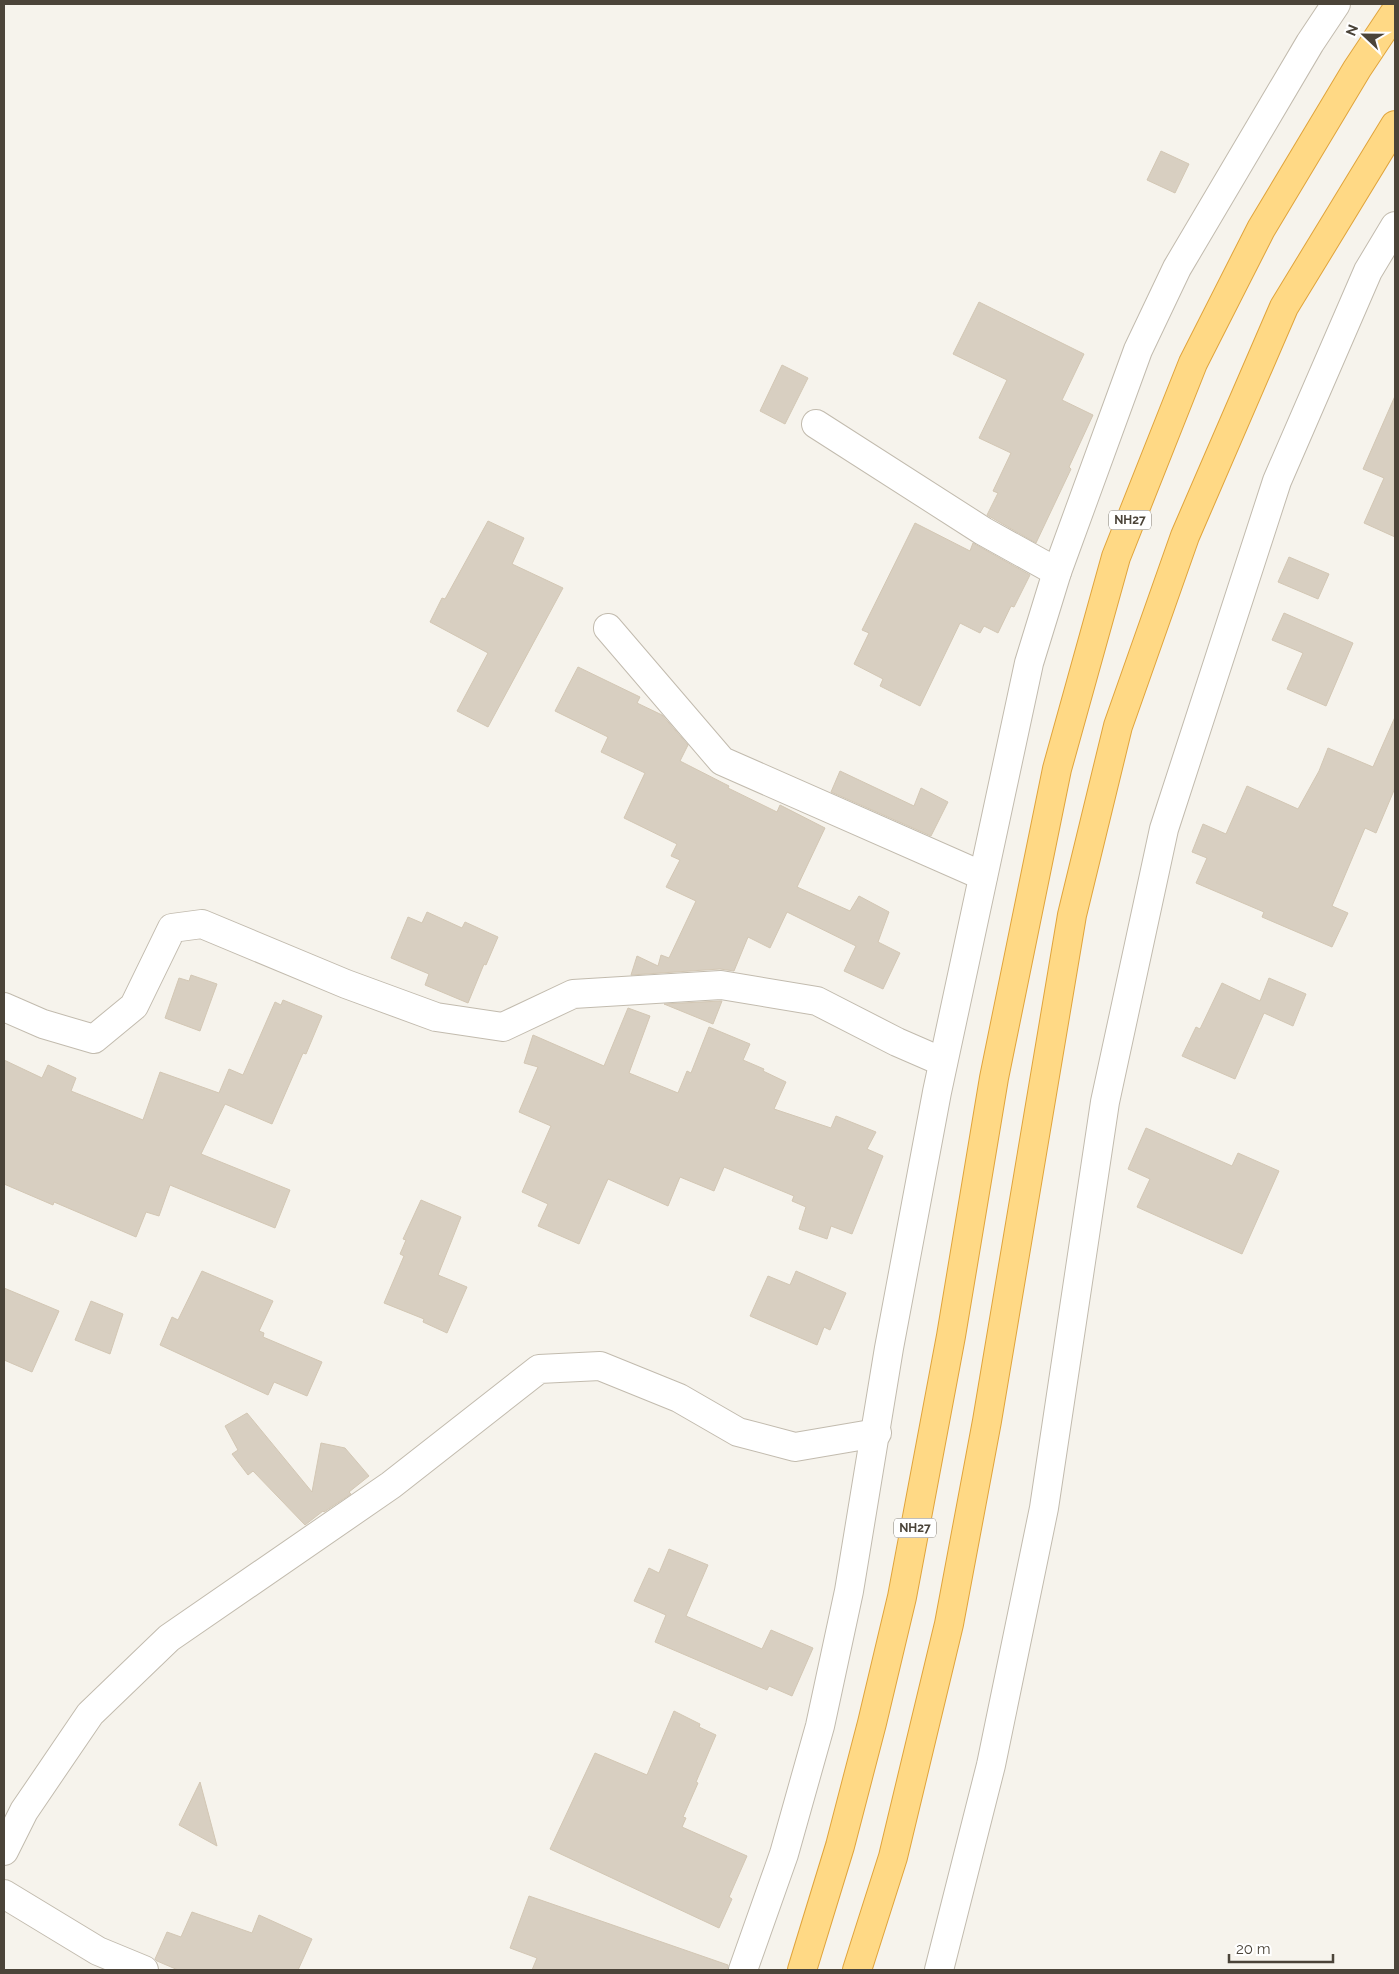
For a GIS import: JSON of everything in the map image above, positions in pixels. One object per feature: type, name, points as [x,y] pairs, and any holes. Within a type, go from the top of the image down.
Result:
[{"type":"highway","name":"NH27","points":[[802,1970],[840,1846],[902,1596],[951,1336],[994,1078],[1057,769],[1116,557],[1194,363],[1261,229],[1357,69],[1395,12]]},
{"type":"highway","points":[[857,1970],[893,1857],[949,1624],[986,1420],[1072,915],[1118,726],[1185,536],[1284,307],[1395,125]]},
{"type":"street","points":[[743,1970],[784,1854],[820,1726],[850,1591],[877,1433],[889,1348],[943,1062],[968,955],[1029,663],[1057,572],[1138,350],[1177,268],[1310,42],[1336,4]]},
{"type":"street","points":[[939,1970],[991,1765],[1044,1508],[1105,1102],[1164,829],[1277,481],[1368,271],[1395,226]]},
{"type":"street","points":[[816,424],[983,531],[1057,572]]},
{"type":"street","points":[[608,628],[722,761],[983,876]]},
{"type":"street","points":[[4,1006],[44,1024],[94,1039],[134,1006],[172,928],[202,924],[346,984],[436,1017],[503,1027],[573,994],[721,985],[817,1001],[897,1042],[943,1062]]},
{"type":"street","points":[[4,1851],[24,1811],[90,1714],[169,1638],[391,1485],[539,1369],[600,1366],[680,1398],[738,1432],[795,1447],[877,1433]]},
{"type":"street","points":[[4,1894],[98,1952],[144,1970]]},
{"type":"building","points":[[1161,151],[1189,164],[1175,193],[1147,180]]},
{"type":"building","points":[[979,302],[1084,354],[1062,400],[1093,415],[1069,467],[1071,469],[1036,543],[987,515],[998,493],[993,491],[1011,453],[979,438],[1007,380],[953,354]]},
{"type":"building","points":[[782,365],[808,378],[785,424],[760,411]]},
{"type":"building","points":[[1395,396],[1395,537],[1364,523],[1384,478],[1363,469]]},
{"type":"building","points":[[488,521],[524,538],[512,564],[563,588],[488,727],[457,711],[488,653],[430,622],[442,598],[445,599]]},
{"type":"building","points":[[915,523],[970,551],[973,543],[1030,575],[1014,607],[1011,606],[998,633],[984,626],[980,633],[960,623],[920,706],[880,686],[883,679],[854,664],[869,633],[862,630]]},
{"type":"building","points":[[1289,557],[1329,574],[1318,599],[1278,582]]},
{"type":"building","points":[[1284,613],[1353,643],[1326,706],[1287,689],[1303,653],[1272,640]]},
{"type":"building","points":[[578,667],[640,697],[637,703],[662,715],[688,745],[680,761],[729,786],[728,788],[777,812],[780,805],[825,828],[797,887],[850,911],[859,896],[889,912],[878,942],[900,953],[883,989],[844,971],[856,946],[787,912],[770,948],[748,937],[734,971],[720,969],[631,975],[637,956],[658,966],[661,955],[669,958],[696,901],[666,887],[680,860],[671,856],[677,844],[624,818],[645,773],[601,752],[608,737],[555,711]]},
{"type":"building","points":[[1395,717],[1395,788],[1376,833],[1365,828],[1332,906],[1348,913],[1332,947],[1262,917],[1264,912],[1196,883],[1207,858],[1192,852],[1203,824],[1226,834],[1247,786],[1298,809],[1319,771],[1328,748],[1373,767]]},
{"type":"building","points":[[840,771],[914,806],[921,788],[948,802],[931,836],[831,792]]},
{"type":"building","points":[[427,912],[462,928],[465,922],[498,937],[486,965],[484,964],[468,1003],[425,985],[429,974],[391,958],[408,917],[422,923]]},
{"type":"building","points":[[191,975],[217,984],[200,1031],[165,1018],[179,978],[189,981]]},
{"type":"building","points":[[1269,978],[1306,994],[1293,1026],[1264,1013],[1235,1079],[1182,1056],[1196,1027],[1200,1029],[1222,983],[1260,1001]]},
{"type":"building","points":[[283,1000],[322,1016],[306,1054],[303,1053],[272,1124],[225,1104],[201,1154],[290,1190],[275,1228],[170,1185],[159,1216],[146,1212],[136,1237],[54,1202],[53,1205],[4,1184],[4,1060],[42,1078],[48,1065],[76,1078],[71,1091],[143,1120],[160,1072],[219,1093],[229,1069],[243,1075],[275,1002],[281,1005]]},
{"type":"building","points":[[720,1001],[722,1001],[713,1024],[664,1004]]},
{"type":"building","points":[[628,1008],[650,1016],[629,1073],[678,1093],[687,1071],[691,1073],[709,1027],[750,1044],[743,1060],[764,1069],[763,1071],[786,1082],[774,1109],[831,1128],[836,1116],[876,1132],[867,1149],[883,1156],[852,1234],[831,1226],[827,1239],[799,1229],[806,1207],[792,1201],[794,1196],[724,1167],[714,1191],[680,1177],[668,1206],[608,1179],[579,1244],[538,1226],[548,1204],[522,1192],[551,1126],[519,1112],[538,1067],[524,1063],[533,1035],[604,1066]]},
{"type":"building","points":[[1146,1128],[1232,1166],[1238,1153],[1279,1171],[1242,1254],[1137,1207],[1150,1179],[1128,1169]]},
{"type":"building","points":[[421,1200],[461,1217],[438,1275],[467,1287],[447,1333],[423,1322],[424,1319],[384,1303],[404,1256],[400,1254],[406,1240],[403,1239]]},
{"type":"building","points":[[202,1271],[273,1301],[259,1331],[264,1333],[263,1337],[322,1362],[307,1396],[274,1382],[268,1395],[160,1345],[172,1317],[178,1320]]},
{"type":"building","points":[[796,1271],[846,1293],[830,1330],[824,1327],[817,1345],[750,1316],[768,1276],[790,1285]]},
{"type":"building","points":[[4,1288],[59,1311],[32,1372],[4,1360]]},
{"type":"building","points":[[91,1301],[123,1314],[110,1354],[75,1340]]},
{"type":"building","points":[[247,1413],[312,1492],[321,1443],[345,1448],[369,1476],[349,1492],[351,1494],[323,1511],[305,1525],[253,1471],[248,1475],[232,1454],[238,1450],[225,1426]]},
{"type":"building","points":[[669,1549],[708,1565],[686,1616],[762,1649],[771,1630],[813,1648],[792,1696],[769,1686],[767,1690],[655,1642],[666,1615],[634,1601],[649,1568],[659,1573]]},
{"type":"building","points":[[674,1711],[700,1724],[699,1727],[716,1735],[683,1817],[686,1818],[682,1827],[747,1856],[729,1897],[732,1899],[719,1928],[550,1849],[595,1753],[647,1775]]},
{"type":"building","points":[[200,1782],[217,1846],[179,1825]]},
{"type":"building","points":[[529,1896],[728,1965],[728,1970],[532,1970],[537,1958],[510,1948]]},
{"type":"building","points":[[192,1912],[252,1933],[259,1915],[312,1939],[298,1970],[178,1970],[157,1961],[155,1959],[167,1932],[181,1937]]}]
